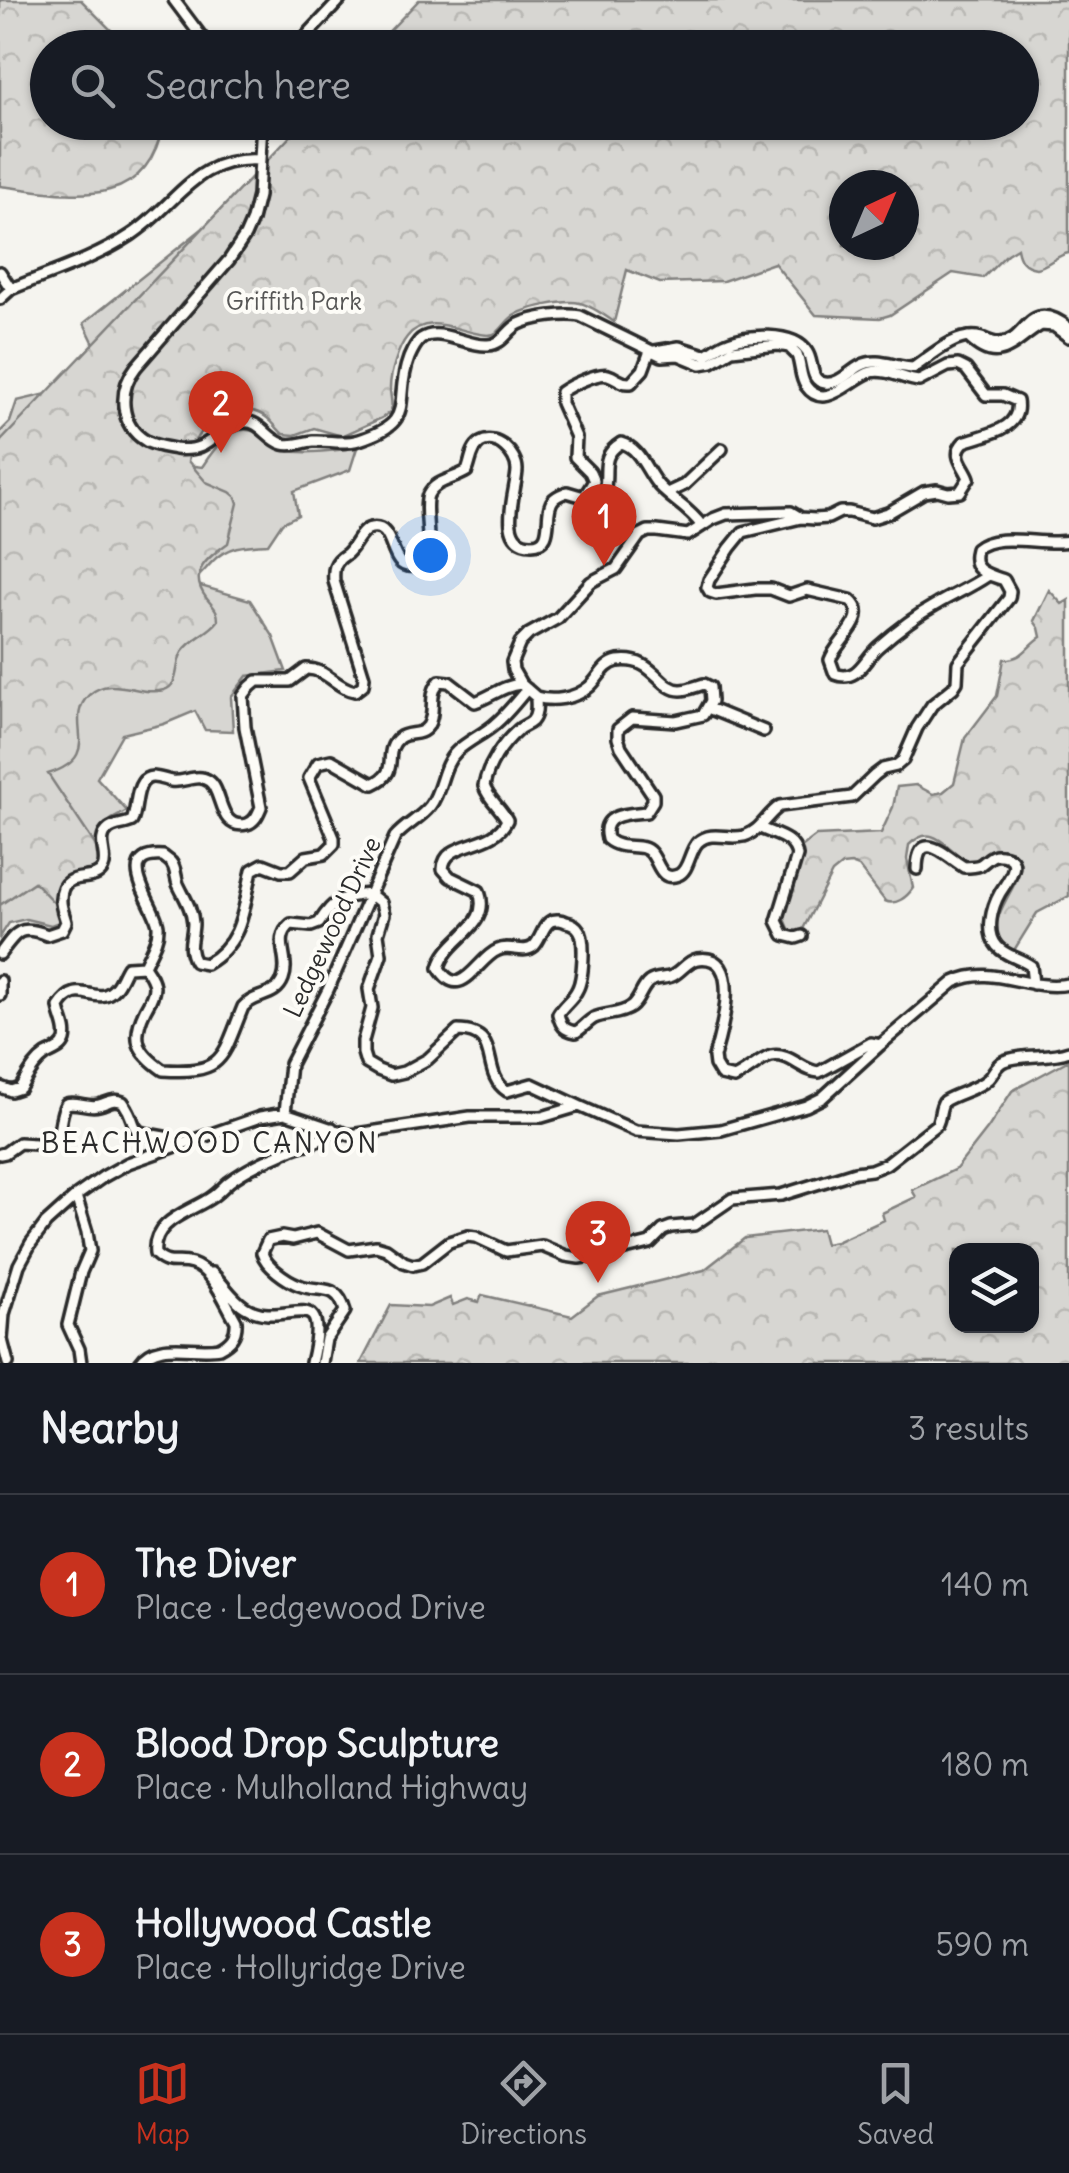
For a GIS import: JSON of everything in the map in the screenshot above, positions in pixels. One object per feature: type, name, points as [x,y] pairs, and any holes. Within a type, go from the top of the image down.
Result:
[{"type":"street","points":[[174,0],[196,30]]},
{"type":"street","points":[[312,30],[340,0]]},
{"type":"street","points":[[261,140],[256,204],[249,228],[222,268],[136,367],[124,390],[126,418],[146,441],[168,448],[200,448],[213,437],[246,422],[289,445],[354,442],[388,428],[400,416],[403,376],[418,341],[439,336],[488,345],[505,338],[519,324],[568,314],[580,316],[662,356],[679,355],[706,364],[732,350],[784,346],[798,355],[807,388],[819,395],[839,392],[870,372],[905,371],[926,377],[958,365],[986,394],[1003,394],[1017,401],[1017,416],[1012,424],[964,442],[958,448],[957,454],[969,478],[960,492],[924,492],[872,518],[840,512],[828,518],[801,518],[743,532],[707,587],[716,594],[770,589],[789,596],[807,590],[850,600],[859,609],[858,616],[830,660],[835,674],[842,677],[856,672],[877,648],[924,612],[987,576]]},
{"type":"street","points":[[0,299],[11,290],[134,234],[190,182],[218,164],[239,158],[259,160]]},
{"type":"street","points":[[0,272],[11,290]]},
{"type":"street","points":[[905,371],[955,340],[968,337],[1006,342],[1030,321],[1041,317],[1053,318],[1069,328]]},
{"type":"street","points":[[968,337],[995,350],[1015,346],[1040,325],[1054,326],[1069,337]]},
{"type":"street","points":[[584,497],[594,481],[576,457],[576,436],[561,402],[561,392],[600,374],[622,384],[632,383],[653,351]]},
{"type":"street","points":[[905,371],[920,382],[926,377]]},
{"type":"street","points":[[0,954],[22,930],[30,928],[47,936],[62,930],[66,922],[60,903],[62,890],[70,880],[103,869],[104,836],[114,826],[132,821],[140,786],[148,778],[176,782],[207,779],[216,787],[218,803],[232,822],[251,823],[261,806],[245,727],[244,696],[258,682],[290,681],[306,669],[321,671],[344,689],[355,691],[363,686],[364,677],[333,571],[335,562],[371,528],[386,533],[403,565],[410,567],[424,561],[428,494],[467,471],[475,448],[482,442],[500,443],[515,459],[510,522],[519,540],[527,544],[544,540],[553,499],[567,492],[590,502],[603,495],[606,460],[609,452],[621,444],[632,448],[659,486],[691,511],[702,526]]},
{"type":"street","points":[[667,492],[684,486],[722,449]]},
{"type":"street","points":[[801,518],[791,512],[726,514],[713,518],[688,536],[648,532],[640,536],[616,569],[591,582],[558,618],[520,643],[513,670],[528,690],[536,710],[531,722],[510,738],[486,774],[486,793],[504,813],[506,825],[492,838],[448,854],[442,862],[450,877],[480,891],[483,901],[478,920],[443,955],[439,968],[449,980],[460,982],[492,953],[508,947],[533,948],[546,925],[552,920],[563,920],[574,924],[583,940],[578,990],[558,1014],[568,1031],[576,1032],[592,1020],[629,1008],[651,980],[674,976],[696,959],[707,959],[722,970],[727,989],[714,1058],[721,1075],[734,1078],[768,1056],[784,1056],[810,1072],[819,1072],[871,1043],[880,1044]]},
{"type":"street","points":[[1069,541],[990,540],[976,549],[975,564],[979,571],[1004,580],[1009,598],[958,663],[953,688],[932,704],[903,760],[896,766],[875,775],[852,797],[780,806],[760,828],[746,835],[707,836],[696,844],[684,871],[672,876],[661,872],[652,854],[642,846],[620,847],[608,839],[605,831],[610,820],[618,815],[646,812],[653,801],[653,794],[621,747],[618,729],[632,718],[676,721],[703,715],[708,708],[710,687],[704,684],[674,689],[648,667],[624,661],[608,665],[589,687],[548,700],[507,685],[475,702],[449,682],[440,681],[433,688],[430,724],[418,734],[398,739],[392,750],[390,771],[384,779],[373,784],[331,760],[318,763],[309,778],[334,838],[331,850],[306,857],[290,871],[256,866],[236,938],[216,958],[206,964],[196,962],[190,954],[190,909],[171,862],[163,856],[149,857],[142,863],[138,878],[158,928],[144,966],[154,986],[138,1026],[138,1040],[144,1054],[163,1070],[214,1065],[248,1001],[280,986],[285,976],[286,959],[280,939],[284,930],[291,924],[320,924],[330,906],[353,895],[370,894],[381,903],[384,914],[378,934],[382,956],[369,989],[372,1008],[363,1042],[366,1063],[391,1074],[404,1072],[428,1059],[464,1030],[482,1039],[489,1049],[493,1078],[506,1091],[532,1084],[636,1131],[679,1134],[721,1130],[806,1106],[822,1098],[880,1044],[954,982],[967,976],[984,974],[1052,987],[1069,984]]},
{"type":"street","name":"Ledgewood Drive","points":[[286,1114],[290,1064],[328,990],[395,837],[428,810],[448,762],[475,736],[494,726],[528,690]]},
{"type":"street","points":[[708,708],[764,731]]},
{"type":"street","points":[[760,828],[790,841],[796,848],[777,921],[784,935],[802,936]]},
{"type":"street","points":[[916,869],[920,852],[932,846],[939,847],[964,867],[980,865],[995,855],[1008,858],[1013,873],[1000,893],[990,933],[999,950],[1031,966],[1033,984]]},
{"type":"street","points":[[0,1088],[20,1088],[34,1066],[62,1045],[65,1028],[59,1007],[64,998],[73,991],[98,997],[108,994],[118,986],[127,967],[144,966]]},
{"type":"street","points":[[0,982],[0,995]]},
{"type":"street","points":[[322,1363],[326,1339],[345,1311],[343,1304],[330,1290],[302,1287],[267,1265],[262,1254],[268,1240],[317,1233],[349,1250],[386,1248],[413,1264],[422,1264],[449,1242],[468,1236],[506,1251],[542,1246],[579,1258],[640,1247],[670,1227],[704,1220],[732,1199],[781,1195],[886,1164],[936,1124],[944,1101],[986,1080],[996,1066],[1013,1059],[1069,1051]]},
{"type":"street","points":[[0,1154],[20,1143],[52,1146],[60,1134],[60,1116],[66,1104],[73,1101],[98,1105],[110,1099],[124,1102],[138,1131],[164,1137],[170,1148]]},
{"type":"street","points":[[8,1363],[1,1340],[4,1314],[19,1265],[31,1243],[76,1196],[128,1163],[260,1117],[286,1114],[350,1135],[470,1117],[542,1117],[579,1106]]},
{"type":"street","points":[[140,1363],[156,1350],[212,1350],[227,1344],[236,1329],[236,1321],[207,1273],[193,1264],[170,1263],[155,1254],[155,1240],[167,1224],[182,1212],[206,1202],[252,1168],[328,1136],[332,1128]]},
{"type":"street","points":[[76,1196],[90,1251],[68,1326],[81,1363]]},
{"type":"street","points":[[207,1273],[212,1272],[236,1300],[256,1312],[312,1314],[318,1329],[311,1363]]},
{"type":"green space","points":[[0,0],[81,0],[111,30],[30,30],[30,140],[158,140],[154,152],[140,173],[101,192],[77,194],[0,186]]},
{"type":"green space","name":"Griffith Park","points":[[419,0],[1069,0],[1069,253],[1045,265],[1028,266],[1017,248],[983,278],[953,273],[880,318],[816,315],[774,263],[723,281],[660,283],[627,270],[614,322],[584,304],[565,302],[518,314],[492,335],[435,324],[415,329],[395,361],[390,382],[391,411],[342,436],[314,428],[295,435],[283,434],[266,417],[252,411],[234,413],[201,433],[188,461],[206,482],[230,492],[238,503],[228,543],[207,560],[199,573],[201,589],[218,621],[183,651],[173,683],[164,690],[107,686],[89,695],[79,716],[80,748],[66,766],[48,774],[98,849],[96,872],[62,882],[57,891],[58,907],[34,882],[0,905],[0,442],[287,140],[1039,140],[1039,30],[390,30]]},
{"type":"green space","points":[[247,183],[172,463],[202,467],[225,439],[240,430],[257,433],[280,449],[293,451],[357,448],[350,470],[294,491],[298,515],[282,523],[268,544],[224,552],[194,580],[197,585],[250,600],[273,636],[286,671],[247,676],[231,697],[233,731],[205,730],[195,711],[164,724],[122,734],[97,778],[127,811],[98,832],[100,860],[61,884],[56,897],[59,922],[51,925],[26,919],[9,923],[0,937],[0,432],[10,422],[17,401],[64,390],[97,350],[84,323],[202,229]]},
{"type":"green space","points":[[1049,590],[1062,604],[1069,600],[1069,896],[1037,913],[1013,952],[999,941],[996,926],[1017,878],[1020,865],[1015,854],[996,849],[967,861],[940,840],[926,836],[909,845],[907,859],[913,888],[904,897],[885,901],[859,867],[842,865],[832,873],[803,929],[790,931],[785,910],[800,848],[816,836],[881,833],[897,787],[916,785],[933,794],[954,783],[965,738],[997,696],[1004,659],[1020,655],[1041,637],[1034,621]]},
{"type":"green space","points":[[1069,1060],[1069,1363],[361,1363],[391,1305],[429,1307],[450,1298],[453,1305],[468,1299],[479,1302],[482,1295],[572,1316],[598,1296],[704,1270],[745,1238],[821,1229],[825,1244],[836,1242],[884,1220],[882,1213],[916,1197],[912,1190],[956,1169],[1012,1091]]},
{"type":"place","name":"Blood Drop Sculpture","points":[[221,453]]},
{"type":"place","name":"The Diver","points":[[604,566]]},
{"type":"place","name":"Hollywood Castle","points":[[598,1283]]},
{"type":"district","name":"BEACHWOOD CANYON","points":[[210,1143]]}]
